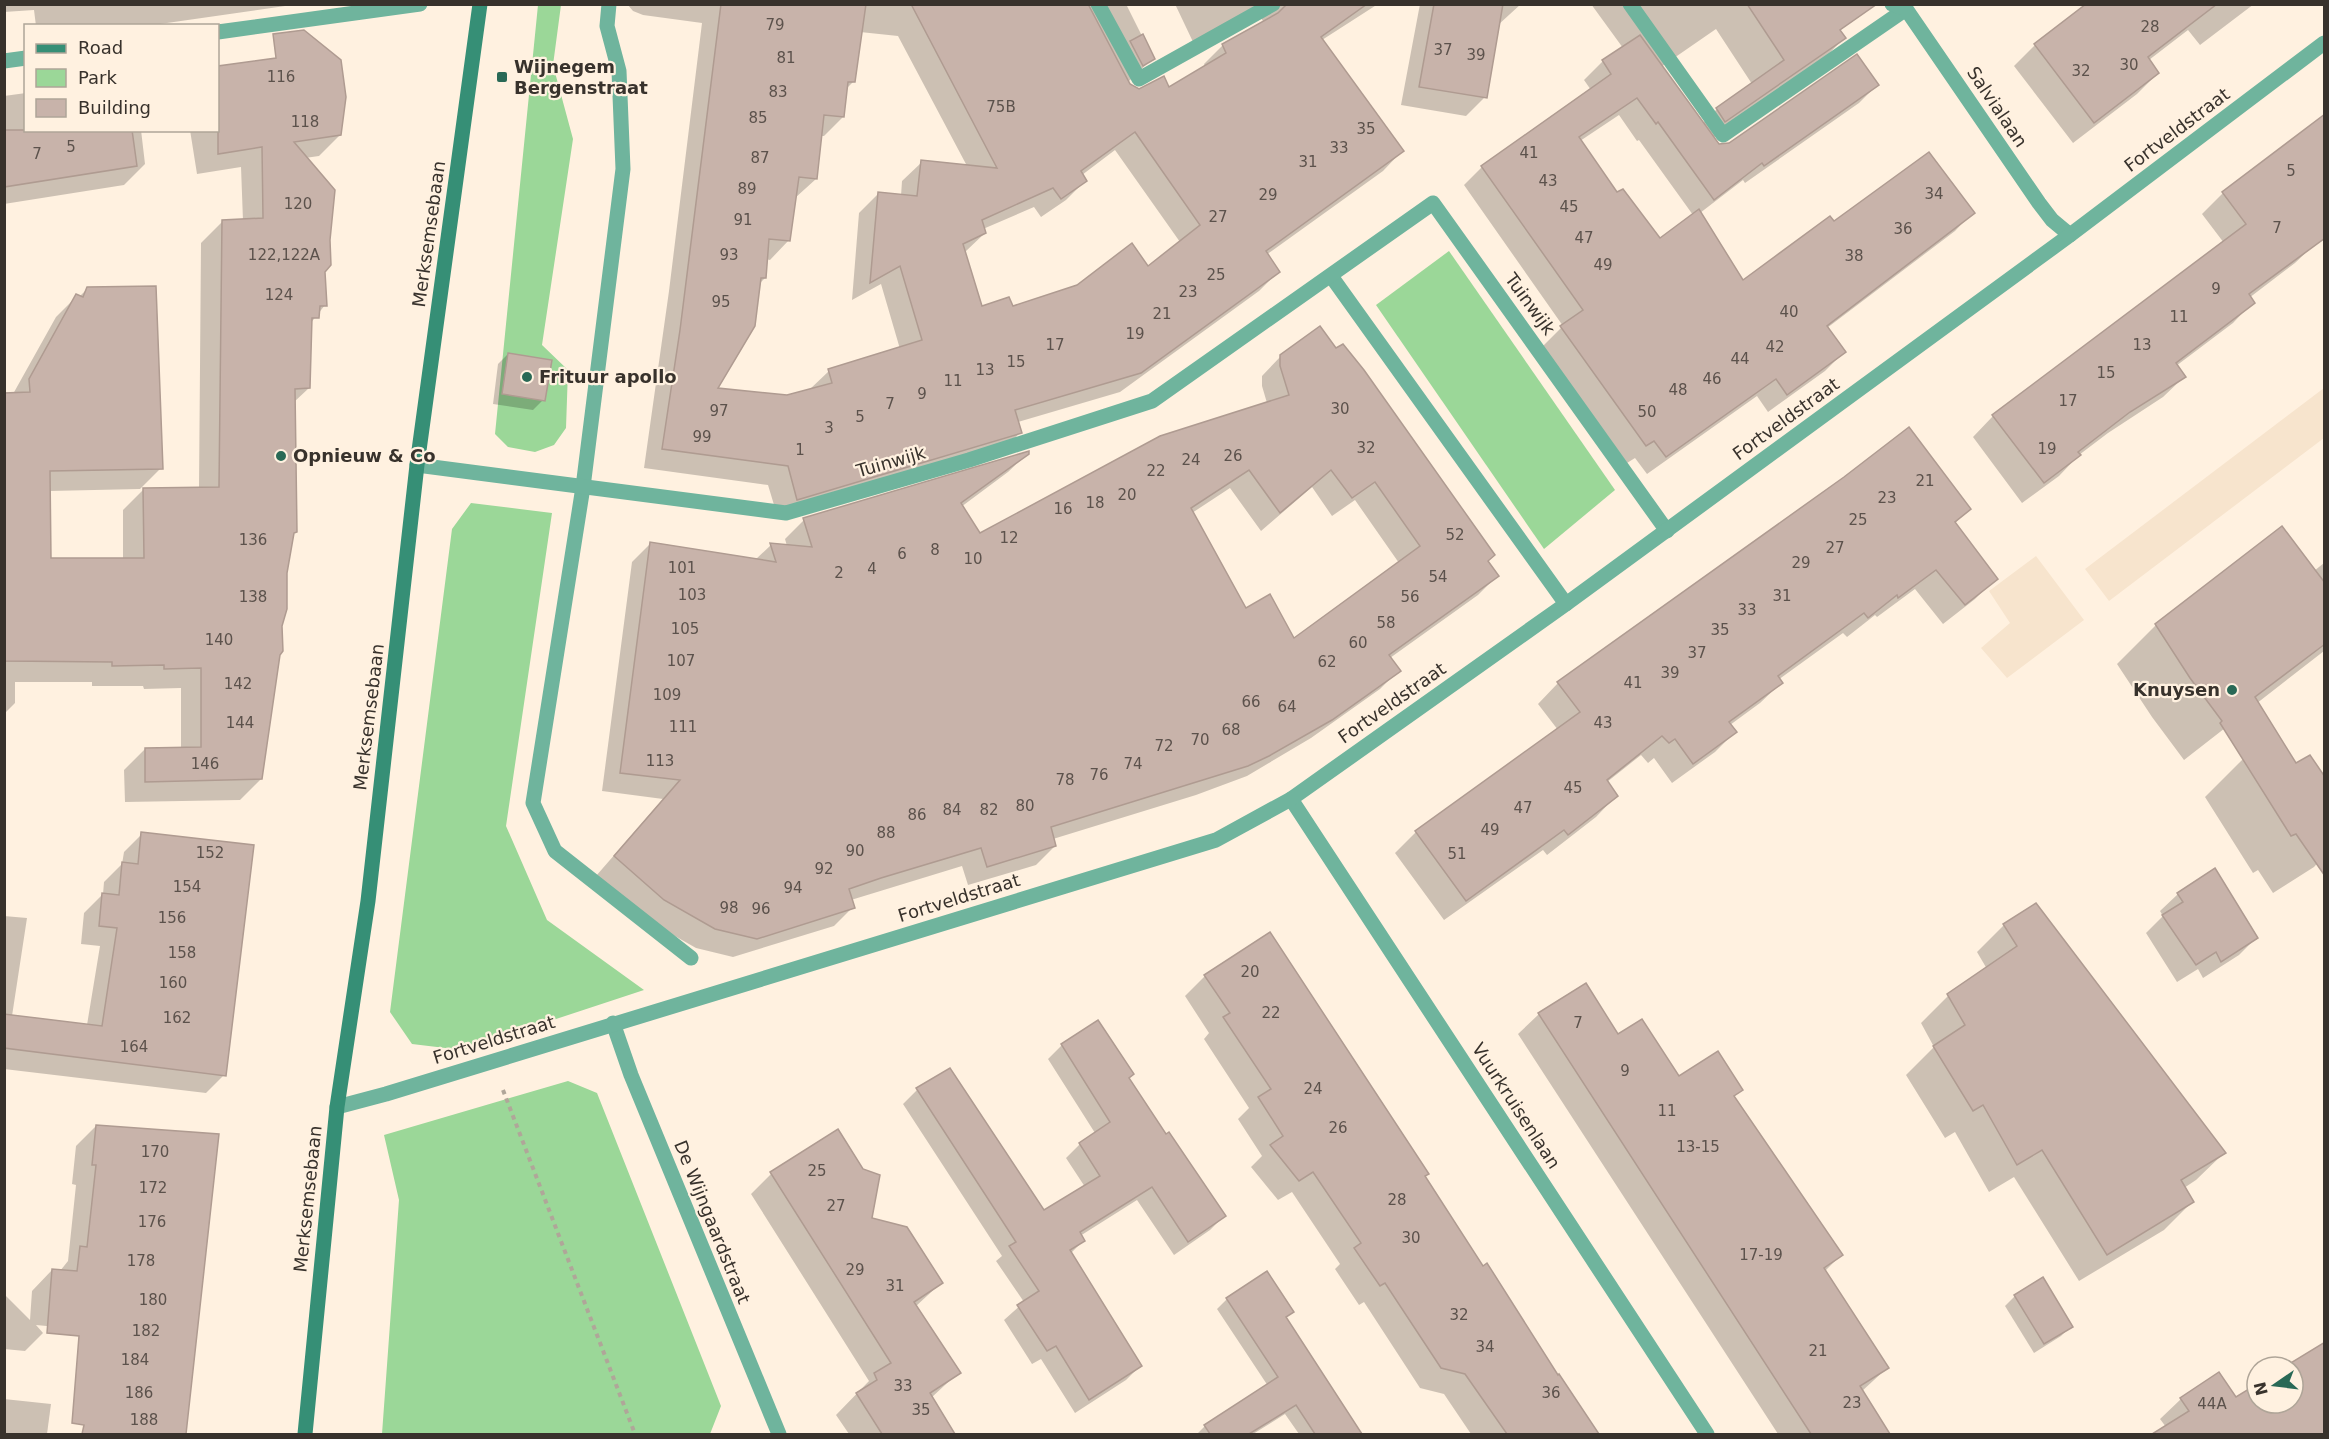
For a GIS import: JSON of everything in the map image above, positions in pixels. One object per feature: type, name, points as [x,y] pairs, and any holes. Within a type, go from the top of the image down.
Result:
[{"type":"main road","name":"Merksemsebaan","points":[[305,1434],[337,1107],[368,901],[417,465],[480,4]]},
{"type":"street","points":[[219,32],[420,4]]},
{"type":"street","points":[[609,4],[607,26],[619,71],[623,169],[583,487],[533,803],[555,851],[691,958]]},
{"type":"street","points":[[1098,4],[1139,79],[1273,4]]},
{"type":"street","points":[[1630,4],[1723,135],[1899,7]]},
{"type":"street","name":"Salvialaan","points":[[1899,7],[2052,220],[2070,235]]},
{"type":"street","name":"Fortveldstraat","points":[[337,1107],[1216,840],[1291,799],[1566,604],[2070,235],[2325,43]]},
{"type":"street","points":[[4,61],[24,58]]},
{"type":"street","name":"Tuinwijk","points":[[417,465],[786,513],[969,460],[1152,401],[1433,203],[1667,531]]},
{"type":"street","points":[[1331,276],[1566,604]]},
{"type":"street","name":"Vuurkruisenlaan","points":[[1291,799],[1707,1434]]},
{"type":"street","name":"De Wijngaardstraat","points":[[613,1023],[631,1075],[778,1434]]},
{"type":"path","points":[[491,1061],[635,1434]]},
{"type":"shaded area","points":[[2324,388],[2324,438],[2109,601],[2085,569]]},
{"type":"shaded area","points":[[2036,556],[2084,620],[2007,678],[1981,648],[2010,623],[1989,591]]},
{"type":"green space","points":[[538,5],[561,5],[553,65],[573,139],[542,345],[568,370],[566,428],[554,445],[535,452],[508,447],[495,434]]},
{"type":"green space","points":[[1449,251],[1615,490],[1544,549],[1376,305]]},
{"type":"green space","points":[[471,503],[552,513],[506,826],[547,920],[644,990],[462,1050],[412,1044],[390,1012],[452,529]]},
{"type":"green space","points":[[568,1081],[597,1093],[721,1406],[710,1434],[382,1434],[399,1200],[384,1135]]},
{"type":"building","points":[[721,4],[866,4],[855,82],[848,82],[844,117],[824,115],[817,179],[799,177],[790,241],[769,239],[766,278],[761,278],[755,326],[718,388],[787,395],[832,383],[828,369],[922,340],[900,266],[870,283],[878,192],[917,196],[921,160],[997,168],[911,4],[1088,4],[1130,84],[1139,89],[1164,76],[1169,87],[1226,53],[1222,44],[1278,13],[1287,4],[1367,4],[1321,37],[1404,151],[1266,251],[1280,272],[1141,373],[1015,410],[1022,433],[797,500],[788,466],[662,449],[680,330]],"holes":[[[1135,132],[1200,225],[1148,266],[1132,243],[1077,285],[1013,306],[1009,297],[982,306],[963,244],[986,233],[982,220],[1053,188],[1061,199],[1087,181],[1081,171]]]},
{"type":"building","points":[[1434,4],[1503,4],[1487,98],[1419,87]]},
{"type":"building","points":[[1747,4],[1877,4],[1840,30],[1846,38],[1725,122],[1716,108],[1784,60]]},
{"type":"building","points":[[2086,4],[2217,4],[2148,57],[2159,73],[2094,123],[2034,44]]},
{"type":"building","points":[[304,30],[341,60],[346,97],[341,135],[294,142],[335,190],[330,240],[331,265],[325,272],[327,306],[320,306],[319,318],[312,318],[310,388],[295,389],[297,532],[294,533],[287,573],[287,609],[282,626],[283,651],[280,655],[262,779],[145,782],[145,748],[201,747],[201,668],[164,669],[164,665],[112,666],[112,662],[4,661],[4,393],[30,392],[29,379],[76,294],[83,297],[87,287],[156,286],[163,469],[50,471],[51,558],[144,558],[143,488],[219,487],[222,220],[263,218],[262,147],[218,154],[219,66],[276,58],[273,34]]},
{"type":"building","points":[[1143,34],[1155,59],[1143,66],[1130,41]]},
{"type":"building","points":[[1640,35],[1719,144],[1729,143],[1857,54],[1879,85],[1764,166],[1762,163],[1714,200],[1658,122],[1656,124],[1637,98],[1579,137],[1617,192],[1623,189],[1660,238],[1699,209],[1743,280],[1830,216],[1834,221],[1929,152],[1975,213],[1827,326],[1846,352],[1787,395],[1776,379],[1666,457],[1654,441],[1646,446],[1560,326],[1583,310],[1481,166],[1611,74],[1602,60]]},
{"type":"building","points":[[2325,114],[2325,238],[2249,294],[2255,303],[2176,363],[2186,377],[2130,412],[2078,452],[2081,455],[2044,483],[1992,415],[2246,224],[2222,192]]},
{"type":"building","points":[[4,130],[132,132],[137,166],[4,187]]},
{"type":"building","points":[[1320,326],[1336,348],[1343,344],[1364,370],[1495,555],[1488,561],[1499,576],[1389,655],[1401,671],[1332,720],[1248,766],[1051,827],[1056,846],[987,867],[981,848],[881,878],[849,889],[855,908],[757,939],[715,929],[664,900],[614,856],[680,780],[620,773],[650,542],[776,562],[770,543],[812,547],[803,518],[1029,451],[1029,454],[961,503],[980,533],[1160,436],[1289,395],[1280,366],[1280,355]],"holes":[[[1249,470],[1280,513],[1331,470],[1352,498],[1375,482],[1420,546],[1294,638],[1270,594],[1246,608],[1191,508]]]},
{"type":"building","name":"Frituur apollo","points":[[508,353],[552,360],[545,401],[502,394]]},
{"type":"building","points":[[1909,427],[1971,509],[1955,522],[1998,579],[1965,605],[1936,570],[1898,598],[1897,595],[1868,618],[1864,613],[1778,676],[1783,683],[1729,722],[1737,732],[1693,764],[1675,739],[1669,743],[1662,736],[1607,780],[1618,796],[1568,835],[1564,830],[1466,901],[1415,831],[1580,712],[1557,682],[1844,477]]},
{"type":"building","name":"Knuysen","points":[[2282,526],[2325,583],[2325,644],[2255,697],[2296,763],[2310,755],[2325,777],[2325,876],[2296,834],[2291,836],[2220,723],[2222,721],[2190,678],[2155,624]]},
{"type":"building","points":[[141,832],[254,845],[226,1076],[4,1048],[4,1014],[102,1026],[117,928],[99,926],[102,893],[119,895],[122,862],[138,864]]},
{"type":"building","points":[[2215,868],[2258,938],[2221,962],[2216,952],[2196,965],[2162,915],[2183,902],[2177,893]]},
{"type":"building","points":[[2036,903],[2226,1153],[2181,1180],[2194,1202],[2107,1255],[2042,1150],[2017,1165],[1983,1105],[1973,1111],[1933,1046],[1965,1025],[1947,994],[2017,946],[2003,924]]},
{"type":"building","points":[[1270,932],[1429,1174],[1425,1176],[1483,1266],[1487,1263],[1558,1375],[1599,1434],[1507,1434],[1465,1374],[1441,1368],[1385,1283],[1380,1286],[1354,1248],[1361,1243],[1313,1172],[1299,1181],[1270,1145],[1283,1136],[1258,1097],[1271,1089],[1223,1017],[1230,1013],[1204,975]]},
{"type":"building","points":[[1586,983],[1618,1034],[1642,1019],[1679,1076],[1718,1051],[1743,1090],[1734,1096],[1843,1255],[1824,1268],[1889,1368],[1860,1386],[1890,1434],[1811,1434],[1538,1013]]},
{"type":"building","points":[[1098,1020],[1134,1074],[1129,1078],[1166,1134],[1169,1132],[1226,1216],[1188,1242],[1152,1187],[1080,1232],[1085,1241],[1070,1250],[1142,1366],[1089,1400],[1056,1346],[1047,1351],[1017,1305],[1039,1291],[1009,1246],[1016,1242],[916,1088],[950,1068],[1044,1210],[1100,1176],[1079,1143],[1110,1122],[1061,1044]]},
{"type":"building","points":[[96,1125],[219,1134],[186,1434],[82,1434],[84,1425],[72,1423],[79,1336],[47,1333],[52,1269],[77,1271],[80,1246],[87,1247],[96,1165],[92,1165]]},
{"type":"building","points":[[838,1129],[863,1169],[880,1175],[872,1218],[907,1227],[943,1283],[914,1302],[961,1373],[930,1393],[955,1434],[882,1434],[856,1393],[877,1380],[874,1373],[891,1363],[770,1172]]},
{"type":"building","points":[[1267,1271],[1294,1312],[1286,1317],[1362,1434],[1315,1434],[1296,1405],[1249,1434],[1210,1434],[1204,1425],[1278,1377],[1226,1298]]},
{"type":"building","points":[[2043,1277],[2073,1327],[2044,1344],[2014,1295]]},
{"type":"building","points":[[2325,1342],[2325,1434],[2152,1434],[2189,1411],[2180,1398],[2219,1372],[2236,1397],[2245,1391],[2245,1415],[2305,1415],[2304,1355]]},
{"type":"place","name":"Wijnegem Bergenstraat","points":[[502,77]]},
{"type":"place","name":"Frituur apollo","points":[[527,377]]},
{"type":"place","name":"Opnieuw & Co","points":[[281,456]]},
{"type":"place","name":"Knuysen","points":[[2232,690]]}]
